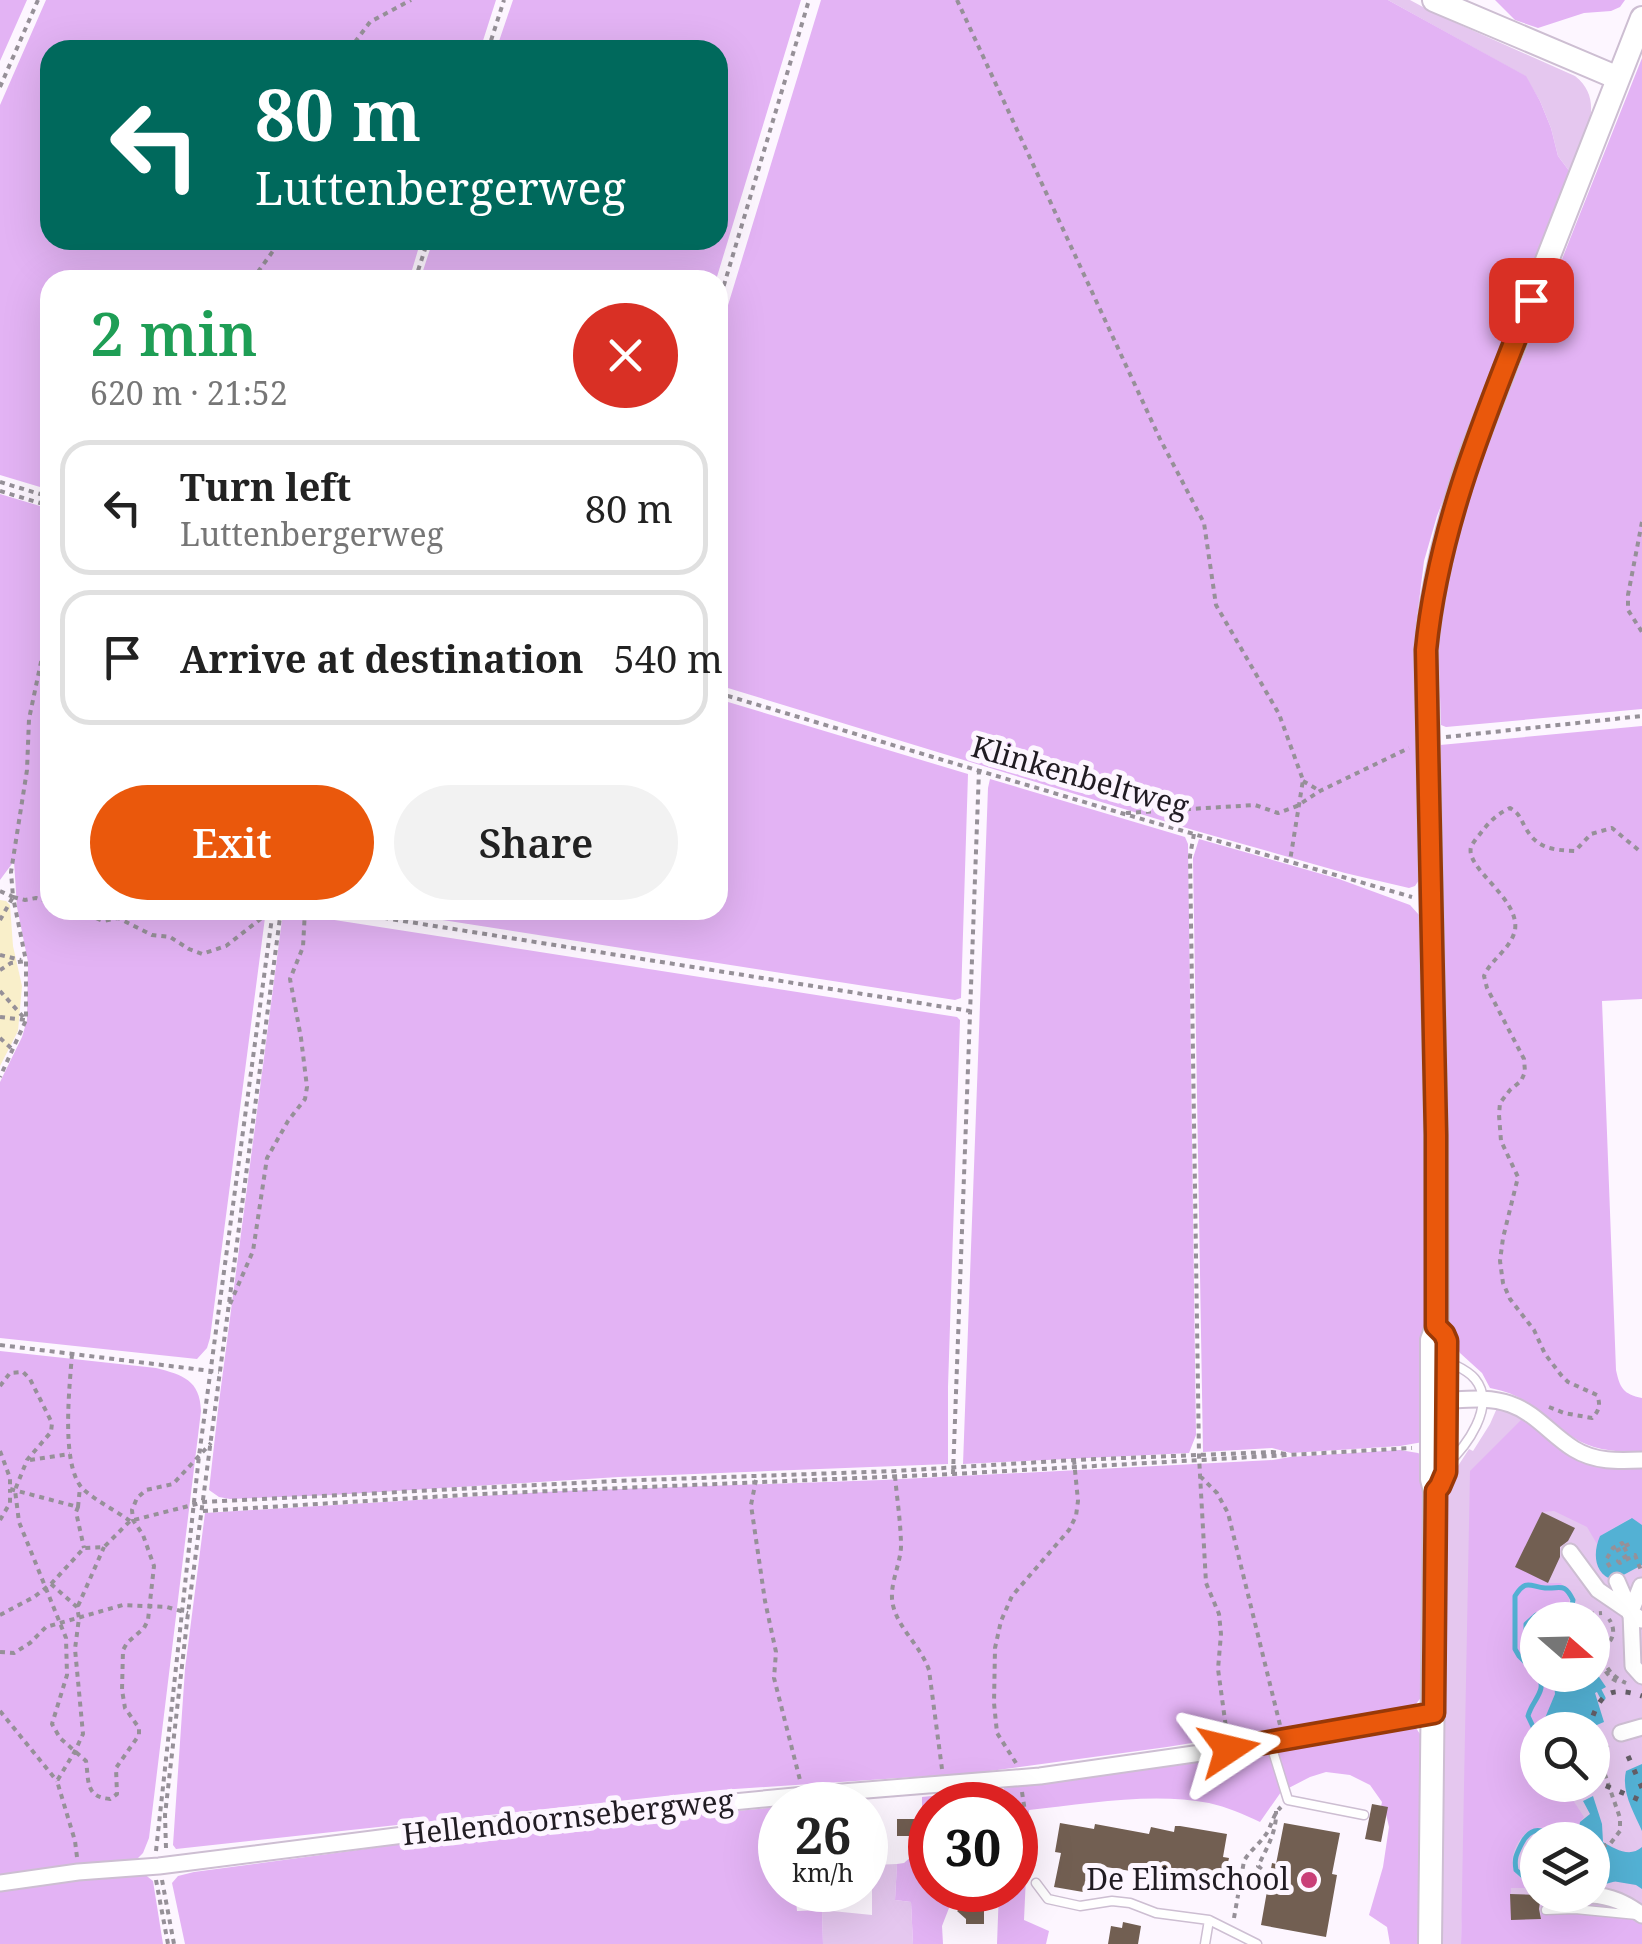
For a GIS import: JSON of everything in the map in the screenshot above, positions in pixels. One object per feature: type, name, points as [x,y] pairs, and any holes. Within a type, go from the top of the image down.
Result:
[{"type":"street","points":[[1434,0],[1618,78]]},
{"type":"street","points":[[1430,1944],[1436,1491],[1432,1479],[1439,1456],[1440,1401],[1432,1340],[1436,1326],[1428,633],[1447,531],[1470,456],[1642,18]]},
{"type":"street","points":[[1436,1326],[1446,1338],[1447,1361],[1440,1401]]},
{"type":"street","points":[[1440,1401],[1501,1401],[1529,1412],[1583,1453],[1615,1462],[1642,1460]]},
{"type":"street","points":[[1570,1552],[1598,1590],[1632,1618]]},
{"type":"street","points":[[1617,1581],[1632,1618]]},
{"type":"street","points":[[1641,1586],[1632,1618],[1633,1666],[1642,1676]]},
{"type":"street","name":"Hellendoornsebergweg","points":[[969,1782],[1229,1749],[1434,1713]]},
{"type":"street","points":[[1621,1733],[1642,1727]]},
{"type":"street","name":"Hellendoornsebergweg","points":[[0,1882],[442,1830],[758,1799]]},
{"type":"street","points":[[1610,1905],[1630,1906],[1642,1915]]},
{"type":"lane","points":[[1439,1456],[1456,1456],[1478,1422],[1482,1399],[1476,1380],[1447,1361]]},
{"type":"lane","points":[[1277,1741],[1288,1800],[1364,1815]]},
{"type":"lane","points":[[1038,1886],[1048,1899],[1080,1906],[1112,1901],[1156,1913],[1209,1920],[1257,1944]]},
{"type":"lane","points":[[1205,1944],[1209,1920]]},
{"type":"path","points":[[0,87],[38,0]]},
{"type":"path","points":[[356,40],[370,22],[411,0]]},
{"type":"path","points":[[491,40],[504,0]]},
{"type":"path","points":[[728,271],[809,0]]},
{"type":"path","points":[[957,0],[1160,438],[1204,522],[1216,604],[1278,714],[1303,780],[1290,860]]},
{"type":"path","points":[[0,482],[40,494]]},
{"type":"path","points":[[0,491],[40,503]]},
{"type":"path","points":[[1642,522],[1628,595],[1628,610],[1642,632]]},
{"type":"path","points":[[0,1077],[26,1020],[26,961],[13,897],[13,852],[40,668]]},
{"type":"path","name":"Klinkenbeltweg","points":[[728,696],[1122,814],[1431,901]]},
{"type":"path","points":[[1427,739],[1642,716]]},
{"type":"path","points":[[1122,814],[1255,805],[1278,813],[1402,751]]},
{"type":"path","points":[[952,1474],[979,770]]},
{"type":"path","points":[[1303,780],[1320,791]]},
{"type":"path","points":[[1544,1404],[1564,1413],[1592,1418],[1600,1402],[1597,1395],[1561,1375],[1503,1283],[1500,1262],[1505,1224],[1518,1177],[1501,1141],[1498,1115],[1500,1103],[1525,1072],[1524,1059],[1484,976],[1506,949],[1515,928],[1508,904],[1479,868],[1471,846],[1490,821],[1510,808],[1520,814],[1533,840],[1544,848],[1576,852],[1591,834],[1612,828],[1642,853]]},
{"type":"path","points":[[1194,834],[1190,856],[1199,1458],[1206,1583],[1221,1634],[1218,1669],[1229,1749]]},
{"type":"path","points":[[0,890],[12,881]]},
{"type":"path","points":[[0,890],[25,900],[40,899]]},
{"type":"path","points":[[0,920],[13,897]]},
{"type":"path","points":[[122,920],[152,936],[170,936],[202,954],[226,946],[259,920]]},
{"type":"path","points":[[171,1944],[154,1846],[199,1456],[271,920]]},
{"type":"path","points":[[159,1866],[166,1854],[165,1815],[188,1613],[279,920]]},
{"type":"path","points":[[228,1308],[253,1252],[267,1158],[305,1099],[301,1038],[290,978],[303,947],[304,920]]},
{"type":"path","points":[[397,920],[970,1011]]},
{"type":"path","points":[[0,955],[26,961]]},
{"type":"path","points":[[0,970],[26,961]]},
{"type":"path","points":[[0,988],[26,1020]]},
{"type":"path","points":[[0,1017],[26,1020]]},
{"type":"path","points":[[0,1038],[15,1047]]},
{"type":"path","points":[[0,1345],[220,1372]]},
{"type":"path","points":[[72,1354],[67,1415],[70,1454],[80,1487],[76,1512],[84,1548]]},
{"type":"path","points":[[0,1386],[10,1373],[23,1372],[52,1422],[51,1432],[28,1460],[12,1489],[10,1503],[0,1520]]},
{"type":"path","points":[[131,1520],[137,1498],[146,1490],[174,1484],[211,1444]]},
{"type":"path","points":[[0,1451],[19,1522],[66,1638],[68,1667],[52,1724],[60,1738],[86,1761],[90,1788],[96,1796],[110,1799],[117,1794],[116,1768],[139,1735],[139,1728],[125,1708],[123,1650],[148,1620],[154,1566],[143,1535],[131,1520],[80,1487]]},
{"type":"path","points":[[28,1460],[70,1454]]},
{"type":"path","points":[[895,1473],[1074,1460],[1286,1454],[1439,1456]]},
{"type":"path","points":[[203,1511],[755,1479],[1074,1468],[1199,1458]]},
{"type":"path","points":[[1021,1782],[1014,1760],[997,1733],[996,1648],[1001,1621],[1012,1596],[1076,1516],[1074,1460]]},
{"type":"path","points":[[895,1473],[901,1549],[892,1605],[929,1670],[944,1782]]},
{"type":"path","points":[[1200,1476],[1217,1492],[1228,1513],[1277,1741]]},
{"type":"path","points":[[77,1607],[104,1547],[131,1520],[204,1502],[614,1480],[755,1479]]},
{"type":"path","points":[[755,1479],[751,1505],[776,1652],[774,1678],[802,1782]]},
{"type":"path","points":[[12,1489],[78,1507]]},
{"type":"path","points":[[1616,1551],[1630,1543]]},
{"type":"path","points":[[1617,1581],[1606,1560],[1613,1548],[1622,1544],[1628,1554]]},
{"type":"path","points":[[0,1614],[46,1588],[84,1548],[104,1547]]},
{"type":"path","points":[[1635,1552],[1618,1561],[1635,1555],[1642,1567]]},
{"type":"path","points":[[51,1584],[77,1607],[80,1618],[76,1648],[83,1734],[57,1781]]},
{"type":"path","points":[[0,1652],[14,1654],[46,1627],[124,1605],[188,1613]]},
{"type":"path","points":[[1610,1669],[1621,1682],[1641,1684]]},
{"type":"path","points":[[0,1711],[57,1781],[76,1841],[78,1872]]},
{"type":"path","points":[[1610,1844],[1618,1836],[1621,1823],[1601,1763],[1608,1742],[1621,1733]]},
{"type":"path","points":[[1232,1931],[1244,1861],[1266,1834],[1276,1810],[1288,1800]]},
{"type":"path","points":[[1270,1876],[1258,1866],[1272,1838],[1276,1810]]},
{"type":"shaded area","points":[[0,0],[27,0],[0,61]]},
{"type":"shaded area","points":[[46,0],[496,0],[483,40],[40,40],[40,250],[418,250],[412,270],[40,270],[40,487],[0,475],[0,105]]},
{"type":"shaded area","points":[[513,0],[801,0],[728,240],[728,40],[499,40]]},
{"type":"shaded area","points":[[821,0],[1388,0],[1526,76],[1551,128],[1558,156],[1570,172],[1437,516],[1424,561],[1415,634],[1419,880],[1415,886],[1409,888],[1345,873],[1193,830],[728,688],[728,305]]},
{"type":"shaded area","points":[[1388,0],[1410,0],[1575,76],[1585,86],[1591,110],[1586,135],[1570,172],[1558,156],[1540,101],[1525,76]]},
{"type":"shaded area","points":[[1495,0],[1625,0],[1611,11],[1584,13],[1538,28],[1515,20]]},
{"type":"shaded area","points":[[1642,58],[1642,709],[1446,727],[1441,725],[1438,638],[1457,536],[1486,450]]},
{"type":"shaded area","points":[[430,250],[725,250],[719,270],[423,270]]},
{"type":"shaded area","points":[[0,494],[40,506],[40,920],[265,920],[210,1338],[197,1359],[0,1338],[0,1082],[27,1020],[28,962],[17,907],[14,861],[0,880]]},
{"type":"shaded area","points":[[728,702],[968,774],[961,998],[442,920],[728,920]]},
{"type":"shaded area","points":[[1642,726],[1642,999],[1602,1001],[1616,1370],[1623,1389],[1642,1398],[1642,1452],[1586,1444],[1518,1397],[1490,1388],[1482,1373],[1460,1353],[1449,1332],[1436,752],[1440,745]]},
{"type":"shaded area","points":[[990,779],[1185,837],[1188,844],[1196,1435],[1189,1453],[963,1464]]},
{"type":"shaded area","points":[[1199,839],[1339,879],[1410,905],[1420,916],[1426,1179],[1423,1442],[1291,1453],[1272,1448],[1203,1452],[1193,858]]},
{"type":"shaded area","points":[[282,920],[334,920],[960,1020],[948,1464],[619,1477],[230,1499],[209,1490]]},
{"type":"shaded area","points":[[0,1351],[156,1368],[188,1380],[200,1401],[149,1838],[134,1862],[0,1875]]},
{"type":"shaded area","points":[[1497,1408],[1524,1417],[1466,1801],[1461,1944],[1440,1944],[1445,1497],[1456,1469],[1469,1449],[1473,1451]]},
{"type":"shaded area","points":[[1524,1417],[1564,1449],[1642,1465],[1642,1525],[1631,1518],[1600,1536],[1597,1544],[1587,1527],[1554,1511],[1542,1512],[1516,1566],[1548,1583],[1561,1583],[1569,1599],[1520,1602],[1520,1692],[1555,1694],[1549,1712],[1520,1712],[1520,1802],[1574,1802],[1584,1817],[1580,1822],[1520,1822],[1513,1865],[1520,1876],[1520,1888],[1511,1888],[1511,1919],[1541,1919],[1541,1912],[1610,1912],[1610,1906],[1642,1924],[1642,1944],[1461,1944],[1470,1471]]},
{"type":"shaded area","points":[[1400,1450],[1425,1457],[1423,1695],[1416,1704],[1167,1747],[975,1773],[840,1782],[758,1782],[758,1787],[176,1849],[173,1845],[185,1669],[205,1513],[562,1491],[882,1480]]},
{"type":"shaded area","points":[[1642,1478],[1642,1936],[1482,1927],[1497,1487]]},
{"type":"shaded area","points":[[1404,1722],[1416,1728],[1422,1737],[1421,1944],[1390,1944],[1387,1927],[1369,1915],[1383,1867],[1389,1827],[1382,1802],[1370,1785],[1350,1775],[1326,1772],[1281,1792],[1260,1822],[1209,1803],[1187,1800],[1119,1800],[1038,1809],[1038,1783],[1155,1768]]},
{"type":"shaded area","points":[[758,1809],[758,1912],[822,1912],[823,1944],[185,1944],[172,1883],[178,1876],[483,1833]]},
{"type":"shaded area","points":[[908,1859],[908,1902],[895,1900],[897,1864]]},
{"type":"shaded area","points":[[888,1864],[897,1864],[895,1900],[908,1902],[913,1944],[823,1944],[822,1912],[888,1912]]},
{"type":"shaded area","points":[[143,1873],[153,1881],[163,1944],[0,1944],[0,1887]]},
{"type":"shaded area","points":[[911,1912],[947,1912],[942,1926],[943,1944],[913,1944]]},
{"type":"shaded area","points":[[998,1912],[1024,1912],[1024,1920],[1049,1931],[1046,1944],[997,1944]]},
{"type":"sand","points":[[0,900],[10,905],[13,946],[22,986],[18,1031],[0,1066]]},
{"type":"water","points":[[1632,1518],[1642,1525],[1642,1565],[1614,1580],[1598,1568],[1598,1542],[1600,1536]]},
{"type":"water","points":[[1597,1692],[1601,1712],[1548,1712],[1555,1694]]},
{"type":"water","points":[[1642,1764],[1642,1831],[1629,1802],[1625,1779],[1626,1771]]},
{"type":"water","points":[[1584,1802],[1595,1802],[1601,1822],[1580,1822],[1590,1814]]},
{"type":"water","points":[[1610,1846],[1628,1852],[1642,1847],[1642,1889],[1610,1881]]},
{"type":"building","points":[[1542,1512],[1575,1528],[1560,1547],[1560,1557],[1548,1583],[1515,1567]]},
{"type":"building","points":[[1372,1804],[1388,1807],[1381,1842],[1365,1839]]},
{"type":"building","points":[[897,1819],[908,1819],[908,1836],[897,1836]]},
{"type":"building","points":[[1060,1823],[1094,1829],[1095,1824],[1149,1834],[1151,1827],[1174,1832],[1175,1826],[1180,1826],[1227,1834],[1223,1857],[1229,1858],[1225,1876],[1208,1873],[1208,1879],[1178,1874],[1175,1891],[1164,1889],[1163,1895],[1145,1891],[1147,1880],[1142,1879],[1143,1873],[1106,1867],[1103,1884],[1085,1881],[1083,1892],[1054,1887],[1061,1853],[1055,1852]]},
{"type":"building","points":[[1284,1823],[1340,1833],[1326,1937],[1261,1925]]},
{"type":"building","points":[[1510,1894],[1520,1894],[1520,1912],[1540,1912],[1541,1919],[1511,1920]]},
{"type":"building","points":[[958,1912],[984,1912],[984,1924],[966,1924]]},
{"type":"building","points":[[1123,1922],[1141,1926],[1138,1944],[1108,1944],[1111,1926],[1122,1928]]},
{"type":"waterway","points":[[1520,1657],[1515,1649],[1515,1596],[1522,1587],[1559,1587],[1570,1594],[1573,1602]]},
{"type":"waterway","points":[[1530,1712],[1540,1692]]},
{"type":"waterway","points":[[1600,1692],[1603,1698]]},
{"type":"waterway","points":[[1520,1849],[1516,1870],[1520,1874]]},
{"type":"waterway","points":[[1610,1880],[1614,1879]]},
{"type":"railway","points":[[1595,1712],[1605,1696],[1612,1693],[1642,1696]]},
{"type":"railway","points":[[1628,1756],[1642,1788]]},
{"type":"railway","points":[[1610,1788],[1642,1801]]},
{"type":"place","name":"De Elimschool","points":[[1309,1880]]},
{"type":"route","points":[[1229,1749],[1434,1713],[1436,1491],[1446,1472],[1447,1341],[1436,1326],[1426,650],[1447,531],[1478,434],[1531,300]]}]
